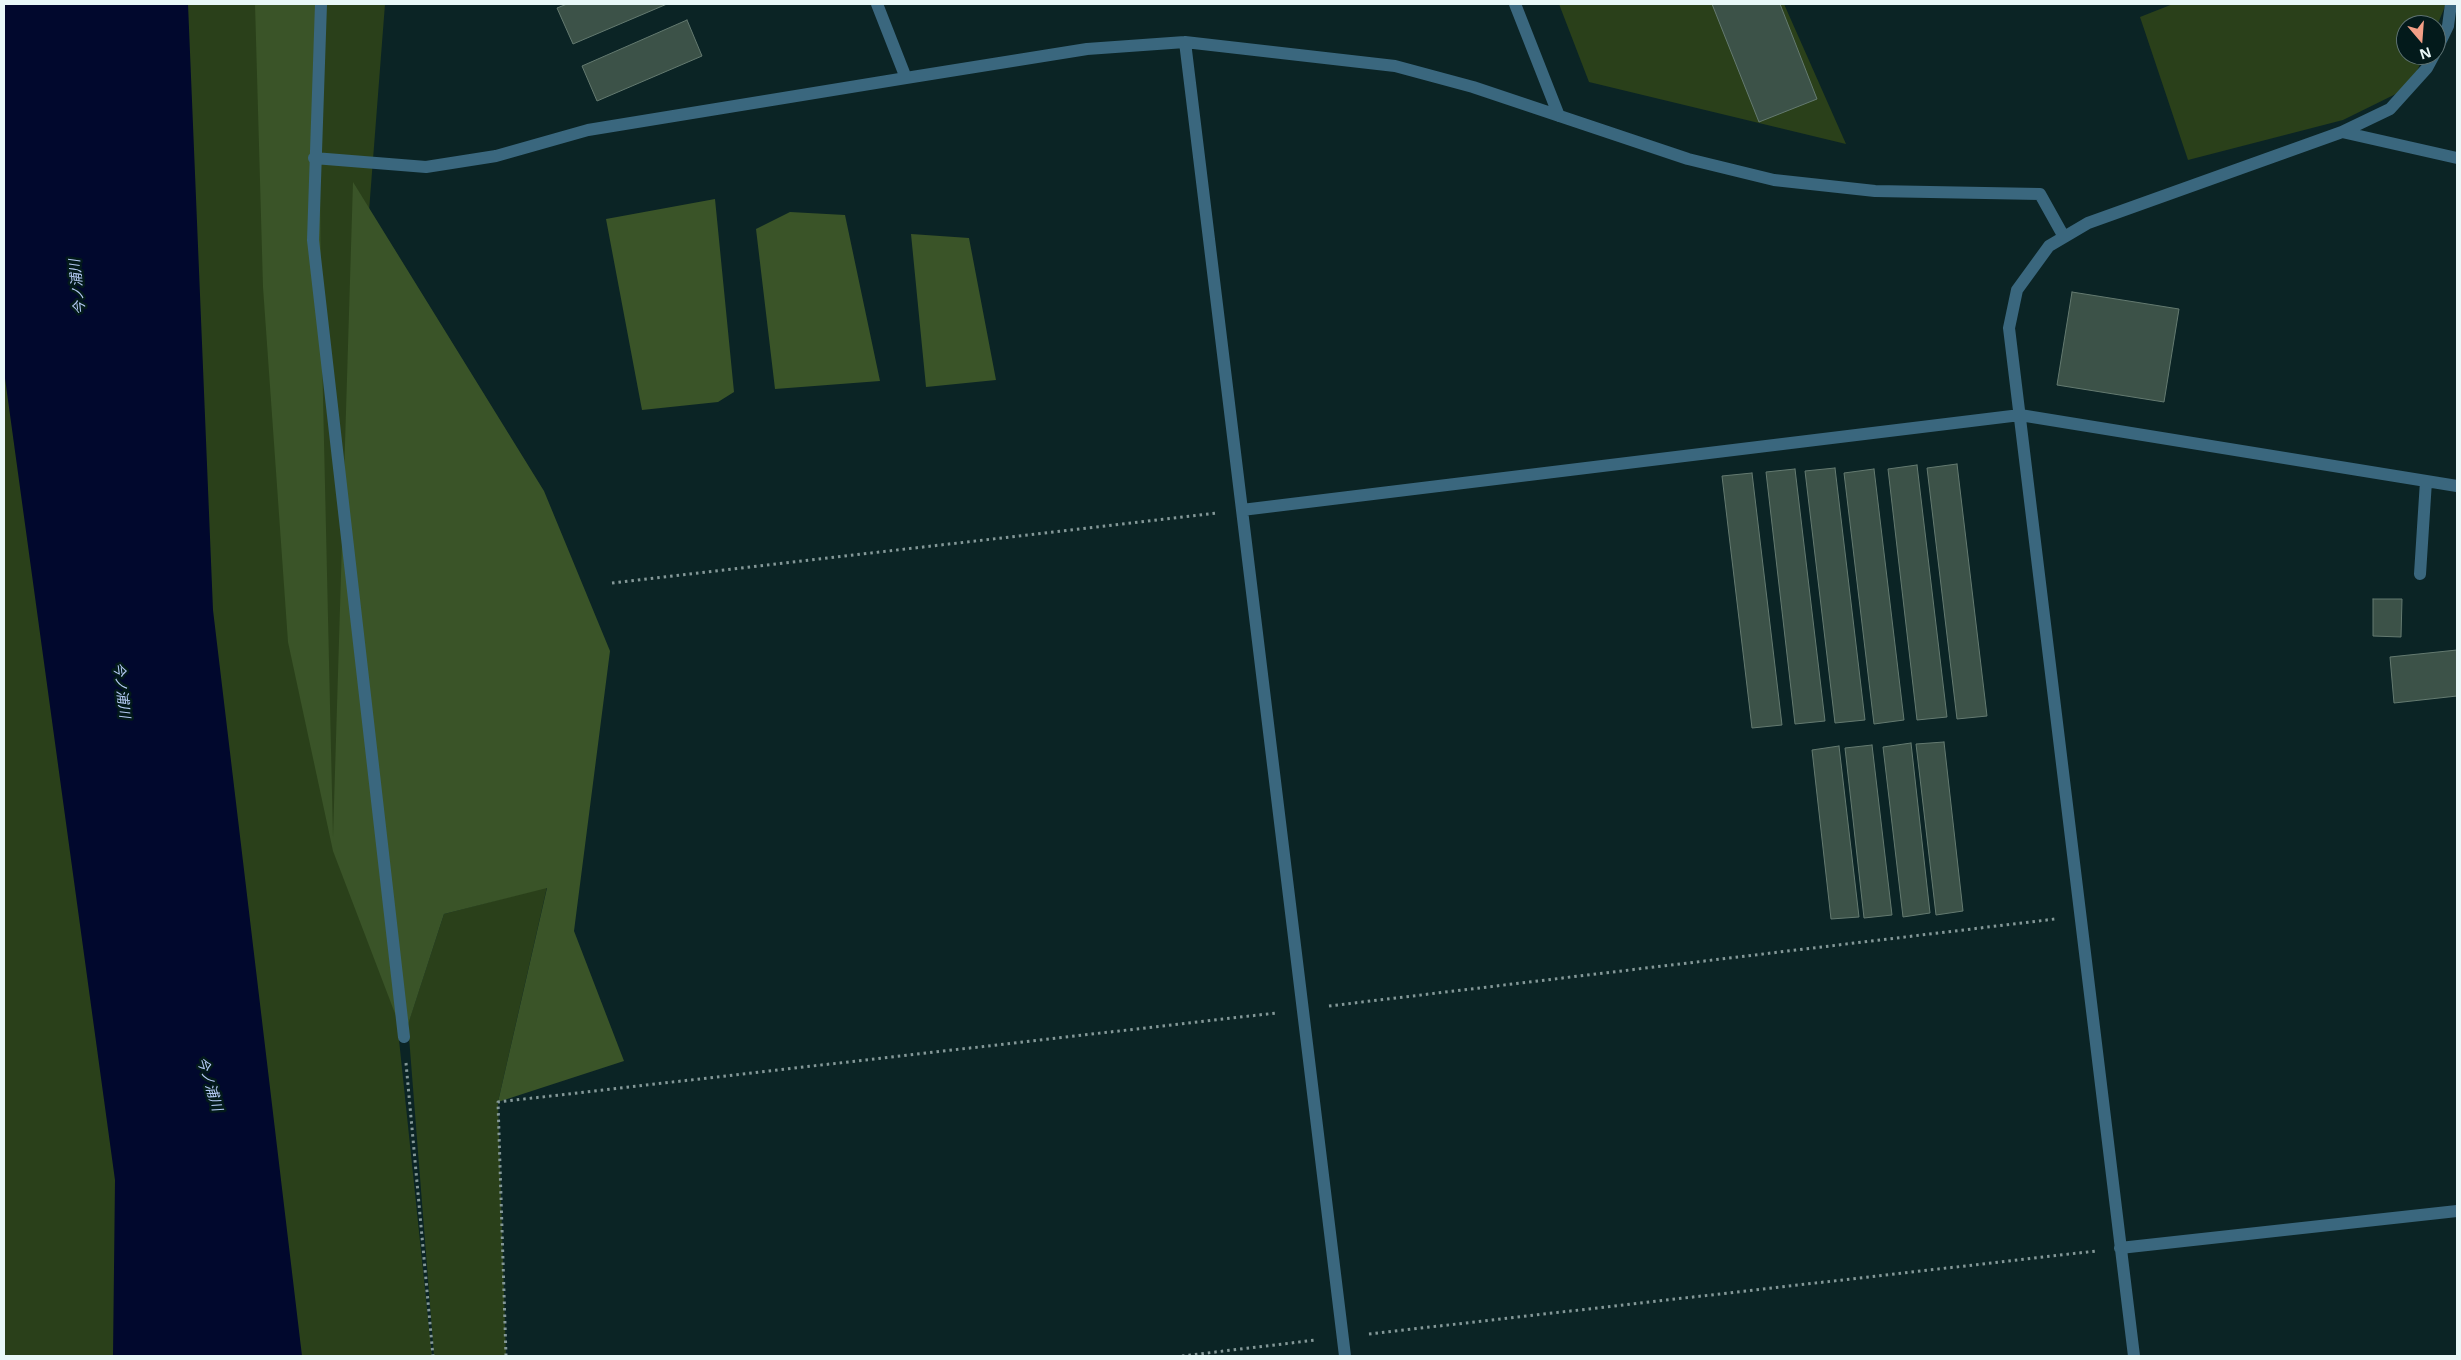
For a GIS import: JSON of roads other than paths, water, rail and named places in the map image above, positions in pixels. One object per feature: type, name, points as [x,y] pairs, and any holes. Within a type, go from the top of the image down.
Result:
[{"type":"street","points":[[321,4],[314,158],[313,240],[404,1037]]},
{"type":"street","points":[[877,4],[906,78]]},
{"type":"street","points":[[1515,4],[1559,116]]},
{"type":"street","points":[[2446,30],[2451,4]]},
{"type":"street","points":[[314,158],[426,167],[496,156],[588,130],[1087,49],[1185,42],[1395,66],[1473,87],[1688,159],[1774,180],[1875,191],[2040,194],[2064,237]]},
{"type":"street","points":[[1185,42],[1345,1356]]},
{"type":"street","points":[[2134,1356],[2009,328],[2017,290],[2049,246],[2088,223],[2342,132],[2390,109],[2429,65]]},
{"type":"street","points":[[2342,132],[2457,158]]},
{"type":"street","points":[[1242,510],[2020,415],[2457,486]]},
{"type":"street","points":[[2420,574],[2426,481]]},
{"type":"street","points":[[2120,1248],[2457,1211]]},
{"type":"water","name":"今ノ浦川","points":[[4,4],[188,4],[213,610],[302,1356],[113,1356],[115,1180],[4,371]]}]
